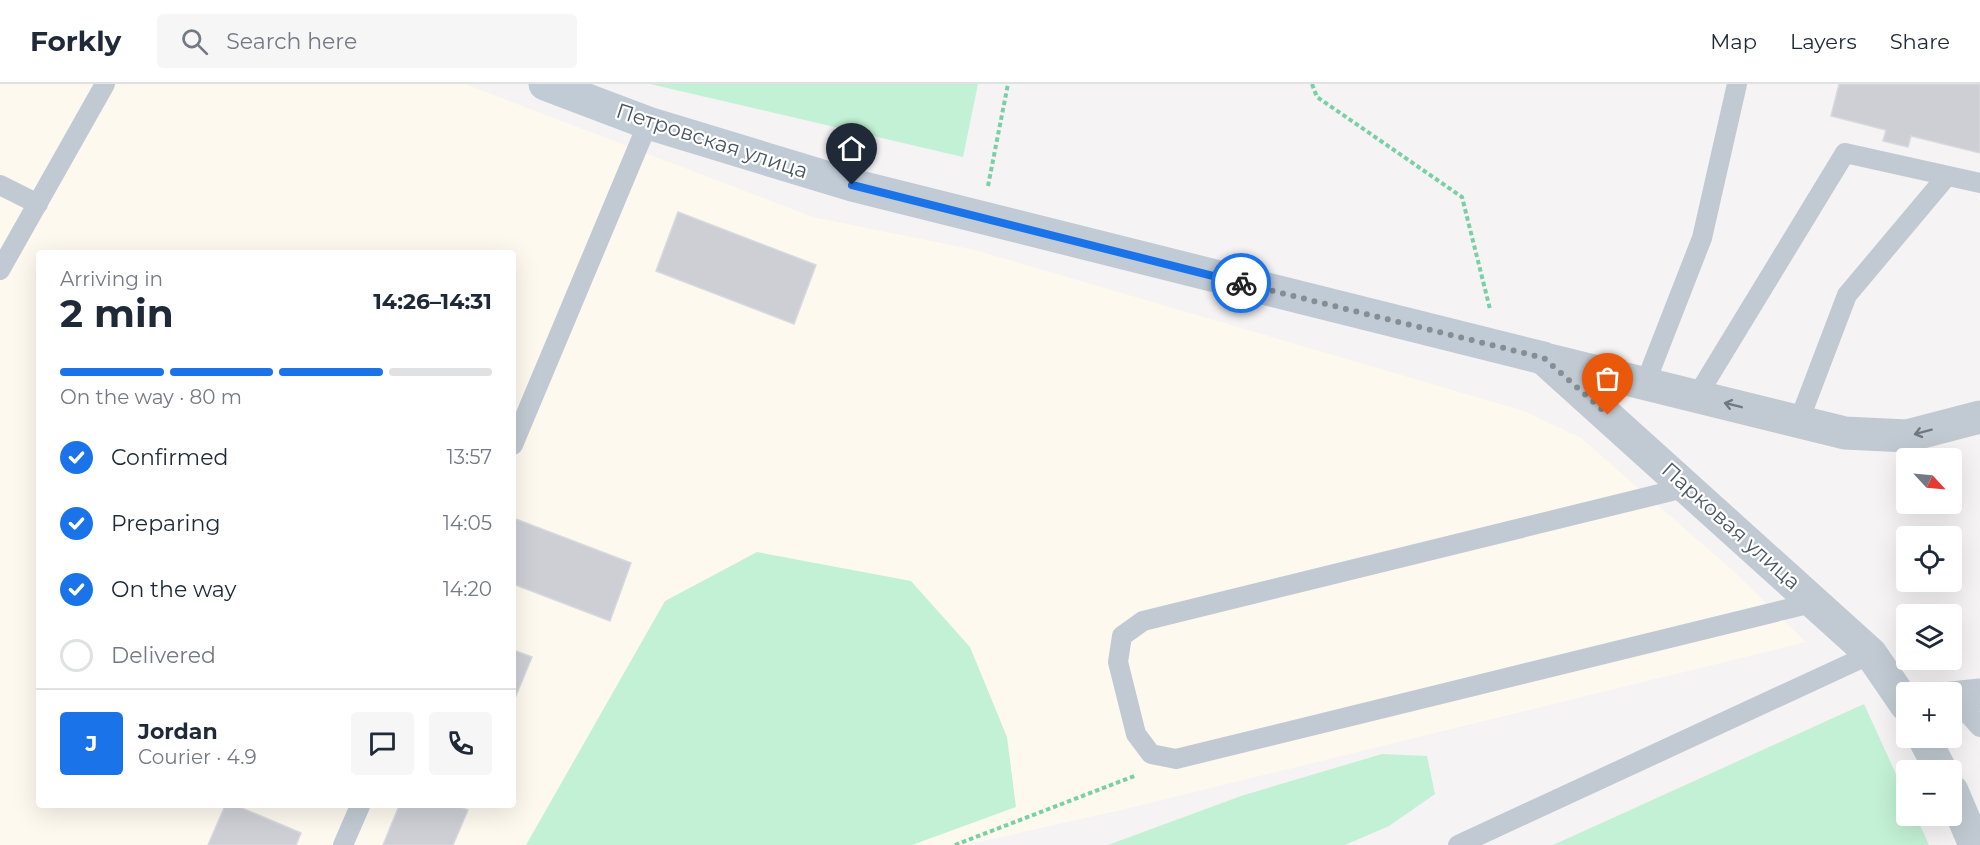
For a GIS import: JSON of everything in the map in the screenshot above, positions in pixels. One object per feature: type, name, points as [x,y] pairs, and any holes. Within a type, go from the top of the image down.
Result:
[{"type":"street","name":"Петровская улица","points":[[545,84],[648,123],[852,185],[1544,358]]},
{"type":"street","points":[[1544,358],[1845,433],[1907,436],[1980,417]]},
{"type":"street","name":"Парковая улица","points":[[1544,358],[1816,602],[1871,654],[1896,690]]},
{"type":"street","points":[[1962,814],[1975,845]]},
{"type":"lane","points":[[0,270],[105,84]]},
{"type":"lane","points":[[1645,384],[1702,238],[1737,84]]},
{"type":"lane","points":[[516,438],[648,123]]},
{"type":"lane","points":[[1697,396],[1845,153],[1980,183]]},
{"type":"lane","points":[[1799,421],[1847,295],[1947,176]]},
{"type":"lane","points":[[0,185],[38,204]]},
{"type":"lane","points":[[1688,487],[1143,621],[1122,636],[1118,662],[1136,734],[1151,754],[1176,759],[1816,602]]},
{"type":"lane","points":[[1458,845],[1871,654]]},
{"type":"lane","points":[[1962,697],[1980,727]]},
{"type":"lane","points":[[343,845],[359,808]]},
{"type":"path","points":[[981,219],[1008,84]]},
{"type":"path","points":[[1312,84],[1317,97],[1462,197],[1491,316]]},
{"type":"path","points":[[956,845],[1176,759]]},
{"type":"shaded area","points":[[0,84],[465,84],[813,217],[975,250],[1524,411],[1581,438],[1731,569],[1806,642],[1117,811],[965,845],[0,845]]},
{"type":"green space","points":[[650,84],[978,84],[963,157]]},
{"type":"green space","points":[[757,552],[911,581],[970,647],[1007,737],[1016,807],[912,845],[526,845],[665,601]]},
{"type":"green space","points":[[1864,704],[1896,774],[1896,826],[1920,826],[1929,845],[1553,845]]},
{"type":"green space","points":[[1382,754],[1427,756],[1435,794],[1389,826],[1345,845],[1108,845],[1241,796]]},
{"type":"building","points":[[1839,84],[1980,84],[1980,153],[1911,136],[1908,147],[1883,141],[1886,130],[1831,116]]},
{"type":"building","points":[[678,212],[816,265],[794,324],[656,271]]},
{"type":"building","points":[[516,519],[631,563],[610,621],[516,585]]},
{"type":"building","points":[[516,651],[532,657],[516,696]]},
{"type":"building","points":[[224,808],[242,808],[301,833],[296,845],[208,845]]},
{"type":"building","points":[[398,808],[462,808],[468,810],[453,845],[383,845]]},
{"type":"way so far","points":[[1241,283],[1544,358],[1608,415]]},
{"type":"route","points":[[852,185],[1241,283]]}]
